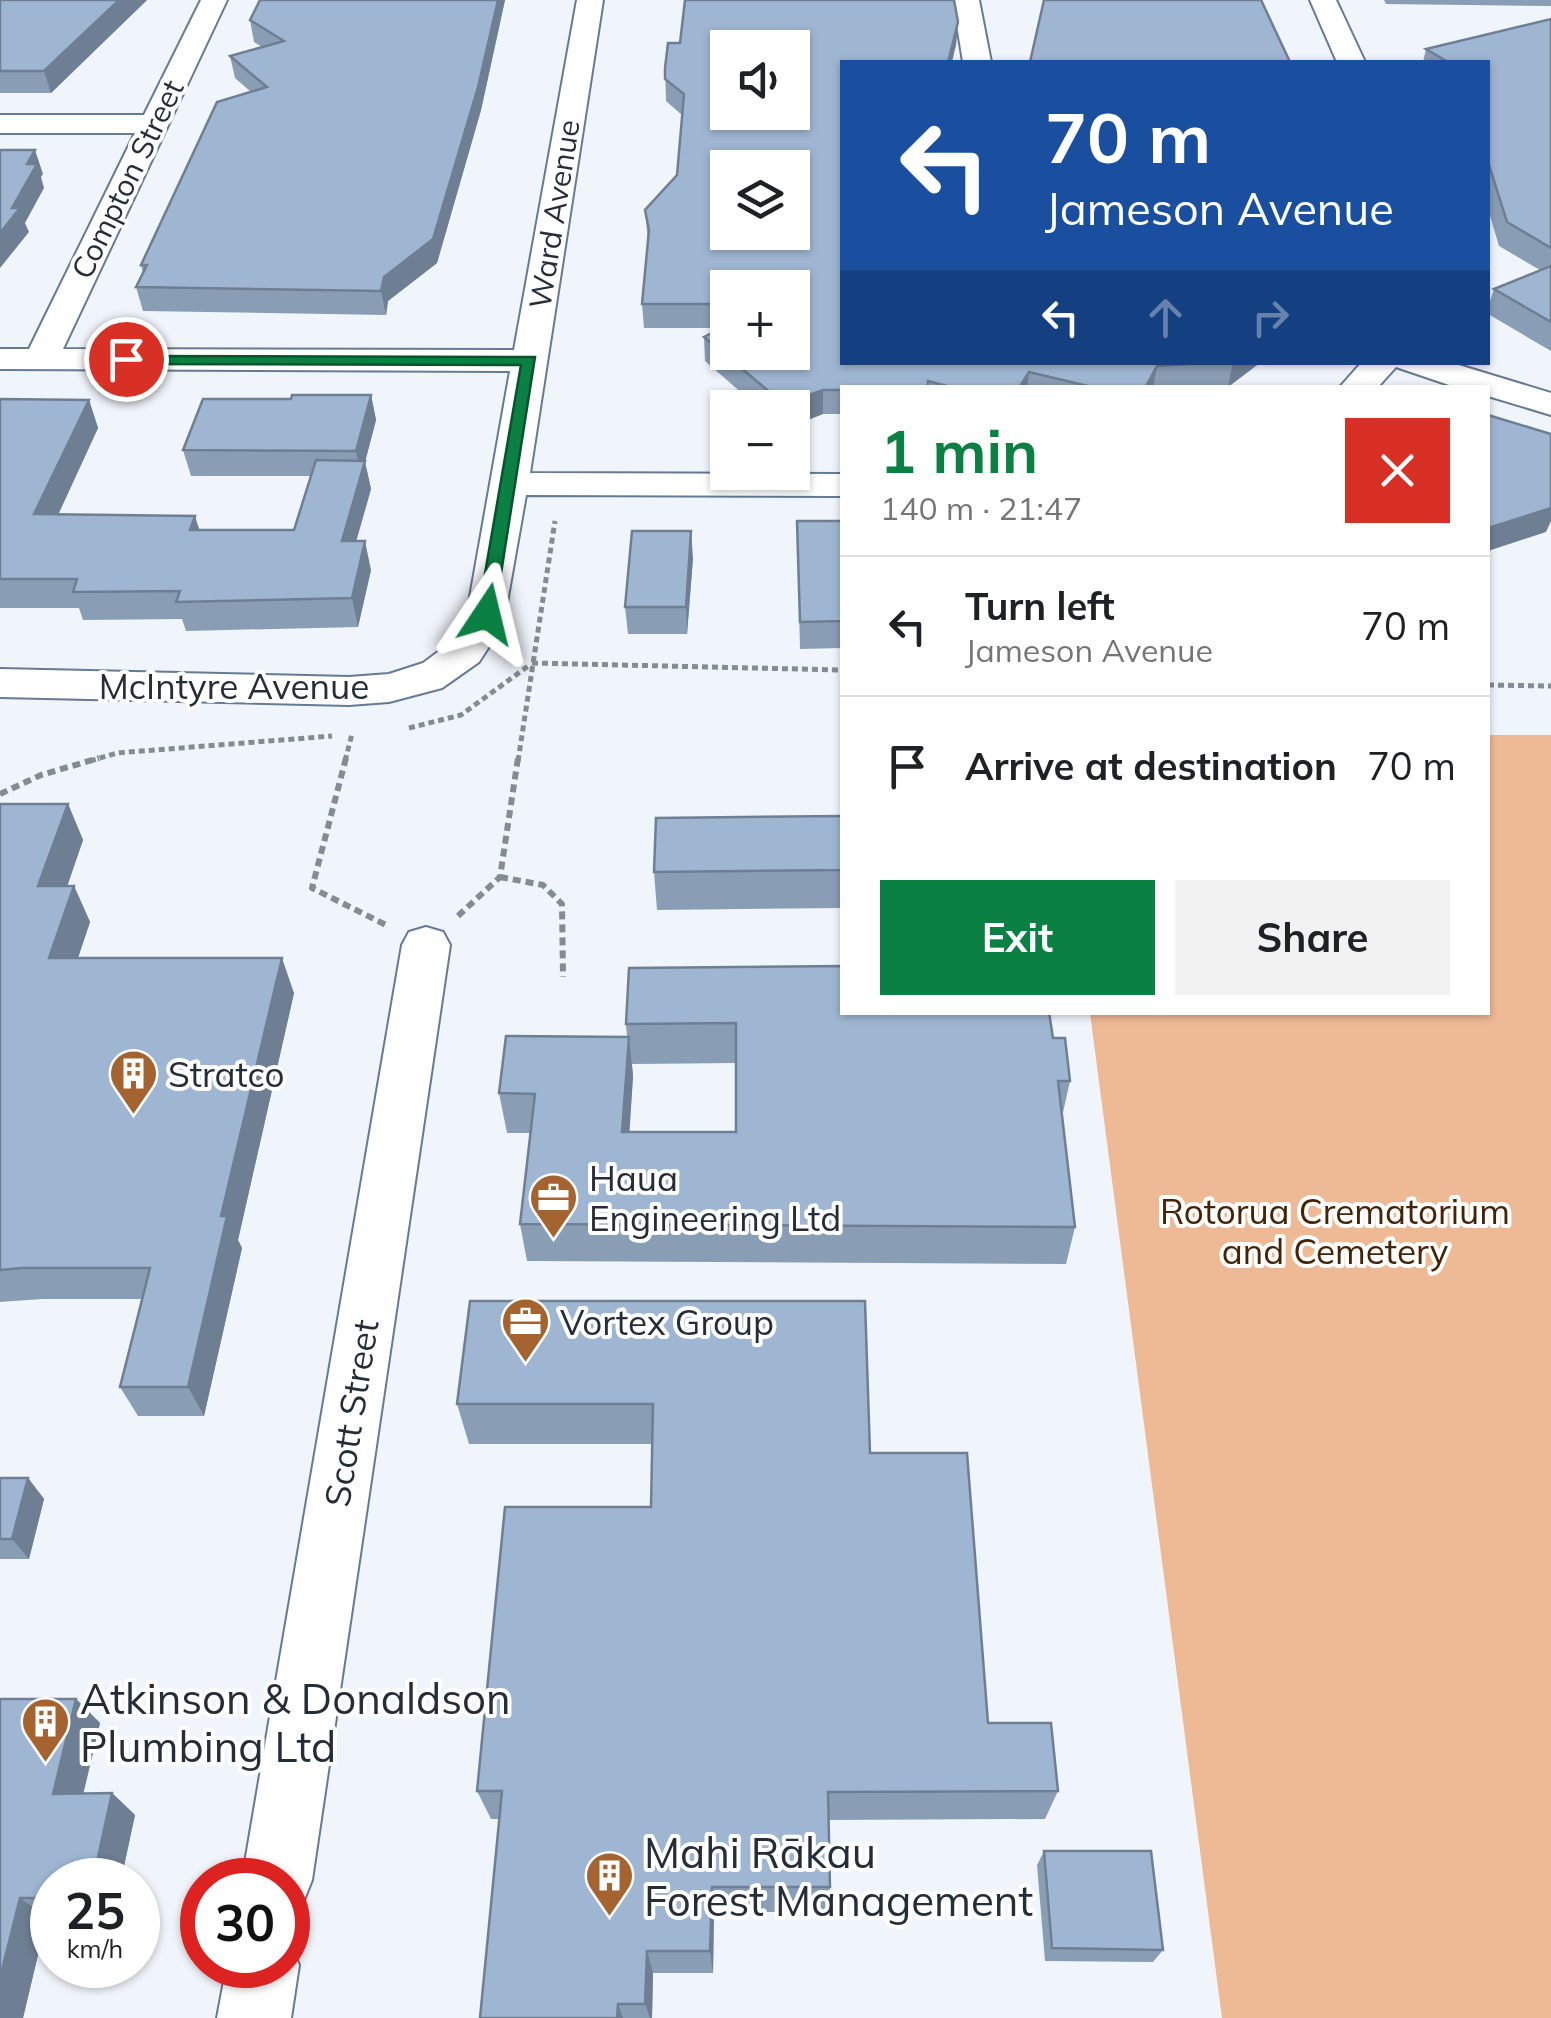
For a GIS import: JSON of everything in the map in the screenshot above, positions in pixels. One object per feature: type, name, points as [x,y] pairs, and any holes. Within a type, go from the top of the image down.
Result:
[{"type":"street","name":"Compton Street","points":[[42,359],[214,0]]},
{"type":"street","name":"Ward Avenue","points":[[462,658],[479,636],[487,614],[590,0]]},
{"type":"street","points":[[966,0],[977,60]]},
{"type":"street","points":[[1323,0],[1350,60]]},
{"type":"street","points":[[0,124],[152,124]]},
{"type":"street","points":[[0,359],[530,361]]},
{"type":"street","points":[[1359,385],[1379,365]]},
{"type":"street","points":[[1420,365],[1487,385]]},
{"type":"street","points":[[1490,386],[1551,404]]},
{"type":"street","points":[[509,484],[840,484]]},
{"type":"street","name":"McIntyre Avenue","points":[[0,683],[321,690],[402,686],[430,678],[462,658]]},
{"type":"street","name":"Scott Street","points":[[280,1858],[426,945]]},
{"type":"street","points":[[254,2018],[259,1988]]},
{"type":"path","points":[[352,734],[312,888],[426,945],[500,877],[559,515]]},
{"type":"path","points":[[406,728],[442,725],[474,711],[532,664],[840,670]]},
{"type":"path","points":[[1490,684],[1551,686]]},
{"type":"path","points":[[0,794],[41,775],[118,752],[370,732]]},
{"type":"path","points":[[500,877],[536,879],[551,886],[568,911],[563,977]]},
{"type":"green space","name":"Rotorua Crematorium and Cemetery","points":[[1490,735],[1551,735],[1551,2018],[1222,2018],[1090,1015],[1490,1015]]},
{"type":"building","points":[[0,0],[119,0],[44,71],[0,71]]},
{"type":"building","points":[[260,0],[498,0],[478,87],[433,239],[384,277],[381,291],[136,287],[147,265],[141,265],[217,102],[267,87],[230,56],[284,41],[250,20]]},
{"type":"building","points":[[685,0],[954,0],[958,22],[948,60],[840,60],[840,365],[1174,365],[1157,366],[1147,385],[1083,385],[1029,372],[1021,385],[943,385],[928,381],[928,385],[840,385],[840,390],[810,395],[810,390],[767,390],[743,370],[810,370],[810,270],[710,270],[710,304],[642,304],[649,230],[645,210],[677,175],[684,94],[665,79],[668,43],[680,43]]},
{"type":"building","points":[[1044,0],[1261,0],[1289,60],[1030,60]]},
{"type":"building","points":[[1551,19],[1551,248],[1507,222],[1490,168],[1490,60],[1445,60],[1426,49]]},
{"type":"building","points":[[0,150],[35,150],[27,164],[37,164],[12,208],[20,208],[0,233]]},
{"type":"building","points":[[1551,266],[1551,322],[1494,289]]},
{"type":"building","points":[[292,395],[371,395],[356,451],[183,450],[203,399],[291,399]]},
{"type":"building","points":[[0,399],[89,400],[34,514],[195,516],[190,530],[294,530],[316,460],[365,461],[342,541],[365,541],[352,598],[176,602],[180,591],[73,592],[77,579],[0,579]]},
{"type":"building","points":[[1490,416],[1551,434],[1551,508],[1490,527]]},
{"type":"building","points":[[797,521],[840,521],[840,621],[800,622]]},
{"type":"building","points":[[632,531],[691,531],[686,607],[625,607]]},
{"type":"building","name":"Stratco","points":[[0,804],[68,804],[38,886],[74,886],[49,958],[282,958],[221,1216],[227,1216],[188,1387],[120,1387],[150,1268],[0,1270]]},
{"type":"building","points":[[840,816],[840,870],[654,872],[656,818]]},
{"type":"building","points":[[840,966],[840,1015],[1049,1015],[1053,1038],[1065,1038],[1070,1081],[1058,1081],[1075,1227],[520,1224],[535,1094],[499,1093],[506,1036],[629,1037],[622,1132],[736,1132],[736,1023],[626,1024],[629,968]]},
{"type":"building","points":[[470,1301],[865,1301],[870,1453],[967,1453],[988,1723],[1051,1723],[1058,1791],[828,1792],[830,1887],[712,1887],[710,1951],[647,1951],[645,2004],[618,2004],[617,2018],[480,2018],[502,1791],[477,1791],[505,1507],[651,1507],[653,1404],[457,1404]]},
{"type":"building","points":[[0,1478],[28,1478],[12,1539],[0,1539]]},
{"type":"building","points":[[0,1699],[76,1699],[53,1794],[112,1793],[98,1858],[30,1858],[30,1898],[20,1898],[0,1978]]},
{"type":"building","points":[[1044,1851],[1151,1851],[1163,1950],[1052,1948]]},
{"type":"place","name":"Stratco","points":[[133,1116]]},
{"type":"place","name":"Haua Engineering Ltd","points":[[554,1240]]},
{"type":"place","name":"Vortex Group","points":[[525,1364]]},
{"type":"place","name":"Atkinson & Donaldson Plumbing Ltd","points":[[45,1764]]},
{"type":"place","name":"Mahi Rākau Forest Management","points":[[609,1918]]},
{"type":"route","points":[[126,359],[530,361],[487,614]]}]
